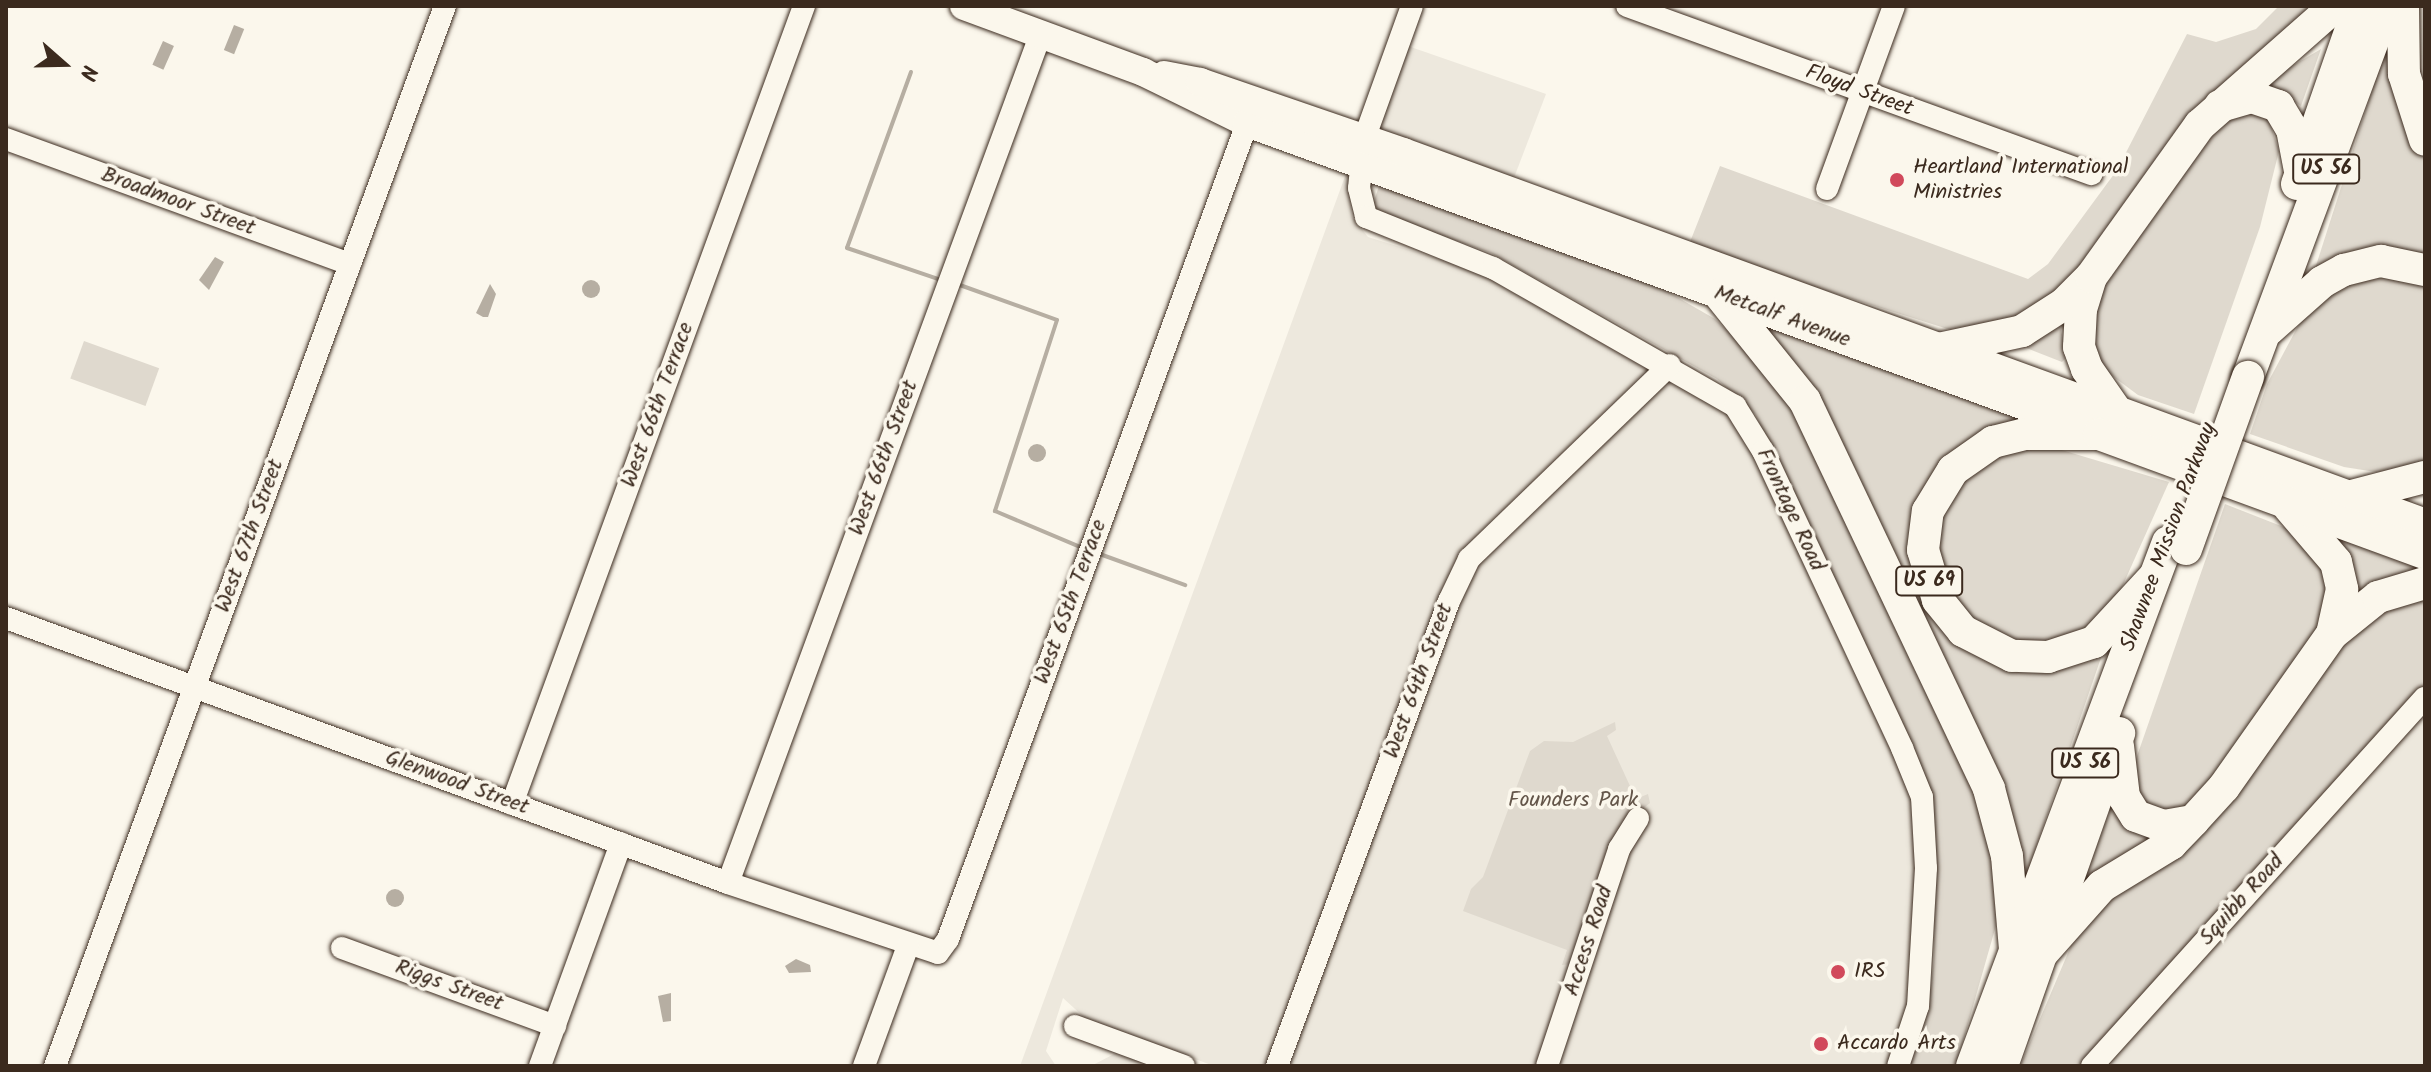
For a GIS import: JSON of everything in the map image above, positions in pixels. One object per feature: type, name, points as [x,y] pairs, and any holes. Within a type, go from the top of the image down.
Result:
[{"type":"highway","points":[[1939,349],[2038,324],[2091,277],[2176,155],[2220,106],[2335,6]]},
{"type":"highway","name":"Shawnee Mission Parkway","points":[[1972,1066],[2027,954],[2117,739],[2177,546],[2239,374],[2301,174],[2359,6]]},
{"type":"highway","name":"Shawnee Mission Parkway","points":[[2239,374],[2265,332],[2386,6]]},
{"type":"highway","points":[[2403,6],[2404,74],[2425,140]]},
{"type":"highway","points":[[2220,106],[2252,97],[2278,106],[2292,129],[2301,174]]},
{"type":"highway","points":[[2265,332],[2322,282],[2344,270],[2381,261],[2425,270]]},
{"type":"highway","points":[[2091,277],[2081,309],[2079,347],[2108,423]]},
{"type":"highway","points":[[1719,294],[1805,401],[1989,789],[2007,856],[2027,954]]},
{"type":"highway","name":"Metcalf Avenue","points":[[2108,423],[2348,497],[2425,525]]},
{"type":"highway","name":"Metcalf Avenue","points":[[2108,423],[2284,502],[2425,553]]},
{"type":"highway","name":"US 69","points":[[2108,423],[2010,436],[1978,449],[1953,470],[1934,496],[1924,530],[1931,587],[1948,616],[1978,642],[2012,656],[2038,657],[2072,652],[2094,642],[2155,576]]},
{"type":"highway","points":[[2348,497],[2425,477]]},
{"type":"highway","points":[[2284,502],[2336,562],[2342,589],[2332,634]]},
{"type":"highway","name":"Shawnee Mission Parkway","points":[[2002,1066],[2027,954],[2155,576],[2177,546]]},
{"type":"highway","points":[[2027,954],[2102,886],[2171,844],[2193,821],[2332,634],[2378,597],[2425,583]]},
{"type":"highway","points":[[2117,739],[2124,797],[2136,816],[2164,826],[2193,821]]},
{"type":"main road","name":"Metcalf Avenue","points":[[964,6],[1363,152],[1939,349],[2108,423]]},
{"type":"main road","name":"Metcalf Avenue","points":[[1363,152],[1719,294],[2108,423]]},
{"type":"street","name":"West 67th Street","points":[[55,1066],[445,6]]},
{"type":"street","name":"West 66th Terrace","points":[[512,804],[804,6]]},
{"type":"street","name":"Frontage Road","points":[[1412,6],[1363,152],[1361,206],[1372,224],[1493,268],[1670,365],[1735,406],[1748,424],[1922,797],[1923,967],[1918,1006],[1898,1066]]},
{"type":"street","name":"Floyd Street","points":[[1627,6],[2092,174]]},
{"type":"street","points":[[1827,189],[1894,6]]},
{"type":"street","name":"West 66th Street","points":[[728,883],[1041,33]]},
{"type":"street","name":"West 65th Terrace","points":[[908,946],[938,953],[948,939],[1251,112]]},
{"type":"street","name":"Broadmoor Street","points":[[6,139],[350,264]]},
{"type":"street","name":"West 64th Street","points":[[1277,1066],[1449,601],[1469,559],[1670,365]]},
{"type":"street","name":"Glenwood Street","points":[[6,618],[908,946]]},
{"type":"street","name":"Squibb Road","points":[[2092,1066],[2425,698]]},
{"type":"street","name":"Access Road","points":[[1547,1066],[1619,849],[1638,819]]},
{"type":"street","points":[[540,1066],[621,843]]},
{"type":"street","points":[[864,1066],[908,946]]},
{"type":"street","name":"Riggs Street","points":[[342,948],[555,1026]]},
{"type":"street","points":[[1075,1026],[1184,1066]]},
{"type":"shaded area","points":[[234,25],[244,29],[234,54],[224,50]]},
{"type":"shaded area","points":[[163,41],[174,46],[163,70],[152,65]]},
{"type":"shaded area","points":[[1405,45],[1546,94],[1512,183],[1381,133],[1378,127]]},
{"type":"shaded area","points":[[1347,171],[1352,217],[1368,237],[1455,264],[1519,290],[1717,401],[1744,429],[1907,779],[1918,826],[1910,1003],[1889,1066],[1214,1066],[1086,1019],[1063,998],[1046,1051],[1056,1066],[1020,1066]]},
{"type":"shaded area","points":[[215,257],[224,262],[209,290],[199,280]]},
{"type":"shaded area","points":[[591,280],[600,289],[591,298],[582,289]]},
{"type":"shaded area","points":[[490,284],[496,294],[488,317],[483,317],[476,313]]},
{"type":"shaded area","points":[[1033,444],[1041,444],[1046,453],[1044,460],[1033,462],[1028,457],[1028,449]]},
{"type":"shaded area","points":[[2425,713],[2425,1066],[2104,1066]]},
{"type":"shaded area","points":[[395,889],[404,898],[395,907],[386,898]]},
{"type":"shaded area","points":[[796,959],[810,965],[811,972],[789,973],[785,966]]},
{"type":"shaded area","points":[[671,993],[671,1021],[663,1022],[658,996]]},
{"type":"shaded area","points":[[1116,1053],[1124,1054],[1159,1066],[1091,1066]]},
{"type":"green space","points":[[2279,6],[2316,6],[2046,308],[1964,331],[1951,330],[1688,247],[1720,166],[2028,279],[2048,264],[2117,170],[2187,34],[2216,42],[2256,29]]},
{"type":"green space","points":[[2412,6],[2425,6],[2425,107],[2421,97]]},
{"type":"green space","points":[[2393,25],[2425,159],[2425,260],[2313,275]]},
{"type":"green space","points":[[2321,49],[2301,106],[2268,83],[2268,80]]},
{"type":"green space","points":[[2266,111],[2279,151],[2260,227],[2194,414],[2138,395],[2099,366],[2090,332],[2104,286],[2201,144],[2236,114]]},
{"type":"green space","points":[[1379,186],[1663,289],[1715,319],[1783,385],[1988,819],[1997,922],[1956,1066],[1908,1066],[1929,1002],[1934,960],[1935,828],[1923,771],[1755,414],[1717,379],[1491,253],[1384,215],[1373,204]]},
{"type":"green space","points":[[2366,272],[2425,281],[2425,465],[2382,473],[2344,467],[2250,434],[2267,384],[2305,313],[2316,300]]},
{"type":"green space","points":[[1748,319],[2021,419],[1923,495],[1967,645],[2104,649],[2023,885],[2017,859]]},
{"type":"green space","points":[[2060,326],[2067,357],[2062,362],[2024,347]]},
{"type":"green space","points":[[84,341],[159,368],[145,406],[70,379]]},
{"type":"green space","points":[[2055,448],[2169,482],[2118,596],[2099,619],[2073,637],[2023,646],[1975,625],[1943,583],[1935,550],[1943,501],[1996,451]]},
{"type":"green space","points":[[2225,504],[2296,532],[2329,574],[2320,624],[2192,804],[2172,816],[2141,806],[2133,779],[2136,759]]},
{"type":"green space","points":[[2335,535],[2425,568],[2351,606]]},
{"type":"green space","points":[[2425,590],[2425,686],[2082,1066],[2020,1066],[2076,934],[2362,622]]},
{"type":"green space","name":"Founders Park","points":[[1615,722],[1616,730],[1607,736],[1636,799],[1648,794],[1650,803],[1631,818],[1571,964],[1562,965],[1567,950],[1463,911],[1471,889],[1483,877],[1530,751],[1544,741],[1573,742]]},
{"type":"green space","points":[[2112,804],[2164,835],[2083,890],[2084,882]]},
{"type":"waterway","points":[[911,72],[847,248],[941,280]]},
{"type":"waterway","points":[[957,284],[1057,320],[995,511],[1085,549]]},
{"type":"waterway","points":[[1097,553],[1185,585]]},
{"type":"place","name":"Heartland International Ministries","points":[[1897,180]]},
{"type":"place","name":"IRS","points":[[1838,972]]},
{"type":"place","name":"Accardo Arts","points":[[1821,1044]]}]
